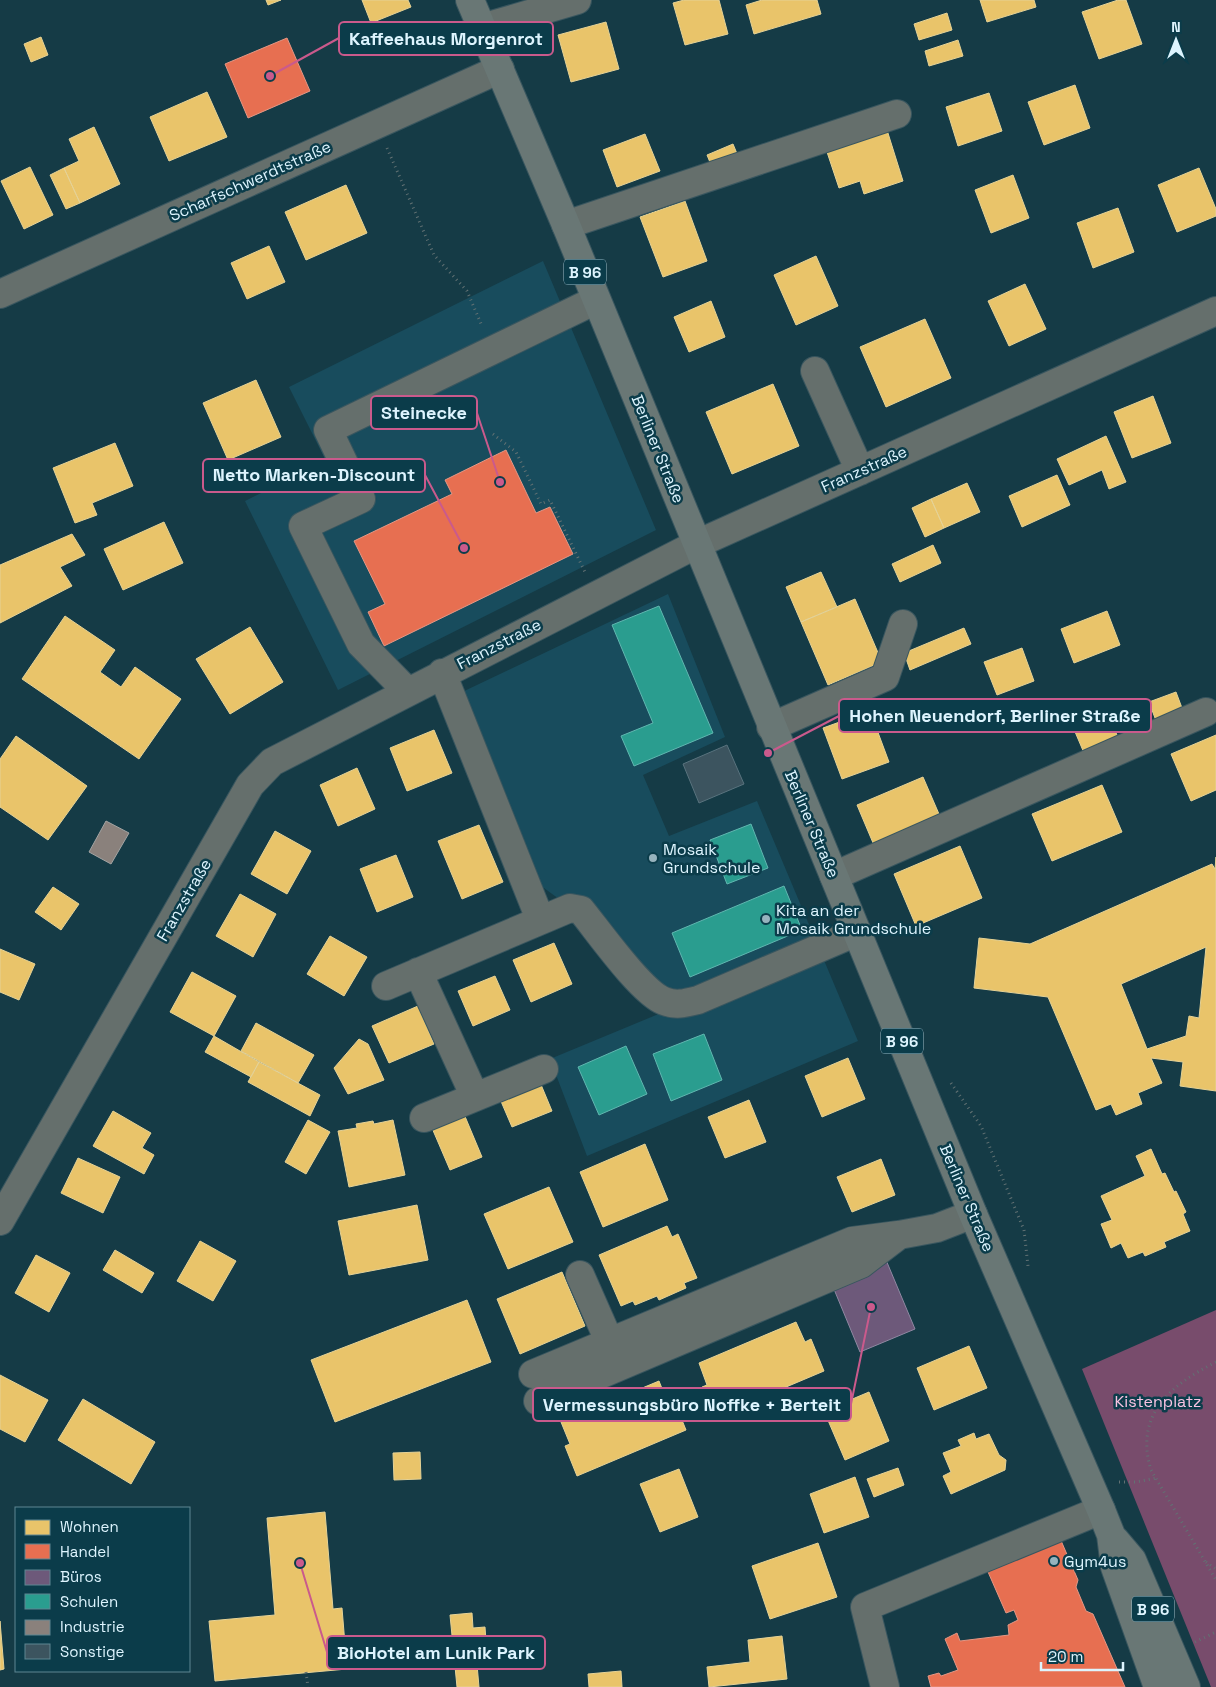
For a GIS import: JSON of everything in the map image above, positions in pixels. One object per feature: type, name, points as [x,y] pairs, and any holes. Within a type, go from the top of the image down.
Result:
[{"type":"main road","name":"Berliner Straße","points":[[470,0],[566,225],[973,1214],[1101,1510],[1111,1535],[1115,1567],[1158,1687]]},
{"type":"main road","name":"Berliner Straße","points":[[1111,1535],[1132,1560],[1186,1687]]},
{"type":"street","points":[[482,28],[577,0]]},
{"type":"street","name":"Scharfschwerdtstraße","points":[[0,294],[500,69]]},
{"type":"street","points":[[566,225],[898,114]]},
{"type":"street","points":[[408,691],[361,644],[303,526],[361,499],[328,430],[596,300]]},
{"type":"street","name":"Franzstraße","points":[[0,1222],[250,785],[272,762],[442,673],[697,544],[1216,310]]},
{"type":"street","points":[[815,370],[860,471]]},
{"type":"street","points":[[771,727],[885,678],[903,624]]},
{"type":"street","points":[[442,673],[540,919]]},
{"type":"street","points":[[834,876],[1206,712]]},
{"type":"street","points":[[386,986],[540,919],[570,908],[581,910],[646,990],[663,1001],[678,1005],[698,1000],[857,932]]},
{"type":"street","points":[[418,972],[475,1097]]},
{"type":"street","points":[[424,1118],[544,1069]]},
{"type":"street","points":[[533,1374],[852,1241],[937,1228],[973,1214]]},
{"type":"street","points":[[538,1401],[861,1264],[899,1235]]},
{"type":"street","points":[[580,1275],[610,1343]]},
{"type":"street","points":[[885,1687],[865,1607],[1101,1510]]},
{"type":"path","points":[[375,124],[434,255],[467,291],[492,350]]},
{"type":"path","points":[[493,434],[516,452],[541,504],[550,500],[597,596]]},
{"type":"path","points":[[1216,1362],[1191,1374],[1172,1389],[1159,1404],[1150,1420],[1148,1458],[1156,1478],[1216,1580]]},
{"type":"path","points":[[1114,1482],[1136,1482],[1156,1478]]},
{"type":"path","points":[[1204,1560],[1216,1570]]},
{"type":"path","points":[[1190,1645],[1216,1632]]},
{"type":"path","points":[[306,1672],[308,1687]]},
{"type":"shaded area","points":[[543,261],[656,530],[338,690],[245,501],[326,461],[289,387]]},
{"type":"shaded area","name":"Mosaik Grundschule","points":[[668,594],[725,737],[643,775],[669,836],[757,801],[858,1041],[587,1156],[550,1059],[661,1013],[559,899],[533,880],[458,694]]},
{"type":"green space","name":"Kistenplatz","points":[[1216,1310],[1216,1687],[1211,1687],[1082,1369]]},
{"type":"building: Wohnen","points":[[266,0],[281,0],[268,5]]},
{"type":"building: Wohnen","points":[[362,0],[408,0],[411,7],[371,23]]},
{"type":"building: Wohnen","points":[[684,0],[719,0],[728,34],[685,45],[673,3]]},
{"type":"building: Wohnen","points":[[762,0],[817,0],[821,14],[754,34],[746,5]]},
{"type":"building: Wohnen","points":[[980,0],[1034,0],[1036,7],[987,22]]},
{"type":"building: Wohnen","points":[[1118,0],[1126,0],[1142,44],[1099,59],[1082,12]]},
{"type":"building: Wohnen","points":[[947,13],[952,30],[919,40],[914,24]]},
{"type":"building: Wohnen","points":[[606,22],[619,69],[571,82],[558,35]]},
{"type":"building: Wohnen","points":[[41,37],[48,55],[31,62],[24,44]]},
{"type":"building: Wohnen","points":[[958,40],[963,56],[929,66],[925,51]]},
{"type":"building: Wohnen","points":[[1075,85],[1090,128],[1044,145],[1028,102]]},
{"type":"building: Wohnen","points":[[207,92],[227,137],[169,161],[150,117]]},
{"type":"building: Wohnen","points":[[989,93],[1002,131],[958,146],[946,107]]},
{"type":"building: Wohnen","points":[[94,127],[120,184],[80,203],[64,168],[79,161],[69,139]]},
{"type":"building: Wohnen","points":[[887,130],[903,181],[864,194],[860,181],[839,188],[826,149]]},
{"type":"building: Wohnen","points":[[645,134],[660,171],[617,187],[603,150]]},
{"type":"building: Wohnen","points":[[733,144],[740,161],[714,172],[707,155]]},
{"type":"building: Wohnen","points":[[30,167],[53,215],[24,229],[1,181]]},
{"type":"building: Wohnen","points":[[64,168],[80,203],[66,209],[50,175]]},
{"type":"building: Wohnen","points":[[1199,168],[1216,209],[1216,216],[1177,232],[1158,185]]},
{"type":"building: Wohnen","points":[[1013,175],[1029,218],[991,233],[975,190]]},
{"type":"building: Wohnen","points":[[346,185],[367,233],[306,260],[285,212]]},
{"type":"building: Wohnen","points":[[685,201],[707,261],[663,277],[640,217]]},
{"type":"building: Wohnen","points":[[1118,208],[1134,252],[1093,268],[1077,223]]},
{"type":"building: Wohnen","points":[[269,246],[285,282],[247,299],[231,263]]},
{"type":"building: Wohnen","points":[[816,256],[838,306],[796,325],[774,275]]},
{"type":"building: Wohnen","points":[[1025,284],[1046,329],[1009,346],[988,301]]},
{"type":"building: Wohnen","points":[[711,301],[725,337],[689,352],[674,317]]},
{"type":"building: Wohnen","points":[[925,319],[951,378],[886,407],[860,347]]},
{"type":"building: Wohnen","points":[[256,380],[281,437],[228,460],[203,403]]},
{"type":"building: Wohnen","points":[[773,384],[799,446],[732,474],[706,412]]},
{"type":"building: Wohnen","points":[[1153,396],[1171,443],[1132,458],[1114,412]]},
{"type":"building: Wohnen","points":[[1106,436],[1126,482],[1109,489],[1102,470],[1069,485],[1057,459]]},
{"type":"building: Wohnen","points":[[115,443],[133,486],[92,503],[97,515],[75,523],[53,468]]},
{"type":"building: Wohnen","points":[[1057,475],[1070,505],[1022,527],[1009,496]]},
{"type":"building: Wohnen","points":[[967,483],[980,512],[944,528],[931,499]]},
{"type":"building: Wohnen","points":[[931,499],[944,528],[925,537],[912,508]]},
{"type":"building: Wohnen","points":[[164,522],[183,563],[123,590],[104,549]]},
{"type":"building: Wohnen","points":[[72,534],[85,555],[60,567],[72,586],[0,623],[0,565]]},
{"type":"building: Wohnen","points":[[933,545],[941,563],[900,582],[892,564]]},
{"type":"building: Wohnen","points":[[821,572],[837,607],[801,622],[786,587]]},
{"type":"building: Wohnen","points":[[855,599],[882,662],[828,685],[801,622]]},
{"type":"building: Wohnen","points":[[1107,611],[1120,645],[1074,663],[1061,629]]},
{"type":"building: Wohnen","points":[[65,616],[115,650],[100,672],[121,687],[135,667],[181,699],[139,759],[22,679]]},
{"type":"building: Wohnen","points":[[250,627],[283,682],[230,714],[196,659]]},
{"type":"building: Wohnen","points":[[964,628],[971,644],[910,670],[904,653]]},
{"type":"building: Wohnen","points":[[1022,648],[1034,681],[997,695],[984,662]]},
{"type":"building: Wohnen","points":[[1176,692],[1185,716],[1158,726],[1149,702]]},
{"type":"building: Wohnen","points":[[1104,706],[1121,744],[1087,760],[1070,720]]},
{"type":"building: Wohnen","points":[[870,711],[889,762],[842,779],[823,728]]},
{"type":"building: Wohnen","points":[[434,730],[452,773],[407,791],[390,748]]},
{"type":"building: Wohnen","points":[[1216,735],[1216,790],[1191,801],[1171,754]]},
{"type":"building: Wohnen","points":[[16,736],[87,786],[48,840],[0,807],[0,759]]},
{"type":"building: Wohnen","points":[[357,768],[375,809],[338,826],[320,785]]},
{"type":"building: Wohnen","points":[[923,777],[942,821],[876,850],[857,805]]},
{"type":"building: Wohnen","points":[[1102,785],[1122,832],[1052,861],[1032,814]]},
{"type":"building: Wohnen","points":[[479,825],[503,882],[462,899],[438,841]]},
{"type":"building: Wohnen","points":[[275,831],[311,851],[287,894],[251,874]]},
{"type":"building: Wohnen","points":[[960,846],[982,898],[916,926],[894,874]]},
{"type":"building: Wohnen","points":[[396,855],[413,897],[377,912],[360,869]]},
{"type":"building: Wohnen","points":[[1216,857],[1216,1091],[1180,1086],[1183,1062],[1151,1058],[1162,1083],[1138,1093],[1142,1104],[1116,1115],[1111,1104],[1096,1110],[1048,997],[974,988],[979,938],[1030,944],[1212,864],[1215,869]],"holes":[[[1206,947],[1199,1018],[1189,1016],[1186,1036],[1147,1049],[1121,984]]]},
{"type":"building: Wohnen","points":[[53,887],[79,904],[61,930],[35,912]]},
{"type":"building: Wohnen","points":[[240,894],[276,914],[253,957],[216,936]]},
{"type":"building: Wohnen","points":[[330,936],[367,957],[344,996],[307,974]]},
{"type":"building: Wohnen","points":[[554,943],[572,984],[531,1002],[513,960]]},
{"type":"building: Wohnen","points":[[0,949],[35,964],[19,1000],[0,992]]},
{"type":"building: Wohnen","points":[[192,972],[236,996],[214,1036],[170,1012]]},
{"type":"building: Wohnen","points":[[495,976],[510,1010],[473,1026],[458,991]]},
{"type":"building: Wohnen","points":[[418,1006],[434,1044],[389,1063],[372,1026]]},
{"type":"building: Wohnen","points":[[256,1023],[314,1055],[298,1083],[241,1051]]},
{"type":"building: Wohnen","points":[[214,1036],[259,1062],[251,1077],[205,1052]]},
{"type":"building: Wohnen","points":[[359,1039],[368,1044],[384,1080],[348,1094],[334,1068]]},
{"type":"building: Wohnen","points":[[848,1058],[865,1099],[822,1117],[805,1076]]},
{"type":"building: Wohnen","points":[[259,1062],[320,1095],[310,1116],[248,1082]]},
{"type":"building: Wohnen","points":[[537,1075],[552,1111],[512,1127],[497,1092]]},
{"type":"building: Wohnen","points":[[749,1100],[766,1142],[725,1158],[708,1117]]},
{"type":"building: Wohnen","points":[[113,1111],[151,1133],[142,1148],[154,1155],[144,1174],[93,1146]]},
{"type":"building: Wohnen","points":[[464,1114],[482,1157],[450,1170],[432,1128]]},
{"type":"building: Wohnen","points":[[308,1120],[330,1132],[306,1174],[285,1162]]},
{"type":"building: Wohnen","points":[[393,1120],[405,1175],[349,1187],[338,1131],[357,1128],[356,1124],[373,1121],[374,1124]]},
{"type":"building: Wohnen","points":[[645,1144],[668,1200],[603,1227],[580,1172]]},
{"type":"building: Wohnen","points":[[1151,1149],[1162,1174],[1165,1173],[1186,1212],[1183,1214],[1190,1231],[1164,1242],[1166,1247],[1145,1256],[1143,1252],[1128,1258],[1121,1243],[1111,1248],[1101,1224],[1112,1220],[1101,1196],[1145,1176],[1136,1156]]},
{"type":"building: Wohnen","points":[[78,1158],[120,1177],[103,1213],[61,1193]]},
{"type":"building: Wohnen","points":[[881,1159],[895,1195],[852,1212],[837,1177]]},
{"type":"building: Wohnen","points":[[549,1187],[573,1242],[508,1269],[484,1214]]},
{"type":"building: Wohnen","points":[[417,1205],[428,1260],[349,1275],[338,1221]]},
{"type":"building: Wohnen","points":[[667,1226],[672,1237],[678,1234],[697,1278],[684,1283],[686,1288],[659,1300],[657,1296],[635,1305],[633,1301],[621,1306],[599,1255]]},
{"type":"building: Wohnen","points":[[200,1241],[236,1261],[213,1301],[177,1281]]},
{"type":"building: Wohnen","points":[[115,1250],[154,1273],[142,1293],[103,1270]]},
{"type":"building: Wohnen","points":[[36,1255],[70,1273],[49,1312],[15,1293]]},
{"type":"building: Wohnen","points":[[562,1272],[585,1326],[520,1354],[497,1299]]},
{"type":"building: Wohnen","points":[[467,1300],[491,1362],[335,1422],[311,1360]]},
{"type":"building: Wohnen","points":[[796,1322],[805,1342],[811,1339],[824,1371],[715,1417],[702,1387],[707,1385],[699,1363]]},
{"type":"building: Wohnen","points":[[969,1346],[987,1388],[934,1410],[917,1368]]},
{"type":"building: Wohnen","points":[[0,1375],[48,1400],[25,1442],[0,1429]]},
{"type":"building: Wohnen","points":[[659,1381],[667,1401],[673,1398],[686,1430],[577,1476],[565,1446],[570,1444],[561,1422]]},
{"type":"building: Wohnen","points":[[869,1392],[889,1441],[845,1460],[824,1411]]},
{"type":"building: Wohnen","points":[[83,1399],[155,1442],[131,1484],[58,1440]]},
{"type":"building: Wohnen","points":[[974,1433],[976,1439],[989,1434],[999,1455],[1006,1460],[1005,1470],[951,1494],[943,1476],[951,1472],[943,1453],[961,1446],[958,1440]]},
{"type":"building: Wohnen","points":[[420,1452],[421,1479],[394,1480],[393,1453]]},
{"type":"building: Wohnen","points":[[898,1468],[904,1485],[874,1497],[867,1479]]},
{"type":"building: Wohnen","points":[[679,1469],[698,1517],[660,1532],[640,1484]]},
{"type":"building: Wohnen","points":[[855,1477],[869,1517],[824,1533],[810,1494]]},
{"type":"building: Wohnen","points":[[325,1512],[333,1609],[342,1608],[347,1669],[215,1681],[209,1621],[275,1615],[267,1518]]},
{"type":"building: Wohnen","points":[[818,1543],[837,1597],[770,1619],[752,1566]]},
{"type":"building: Wohnen","points":[[472,1613],[473,1628],[485,1627],[486,1641],[475,1642],[479,1687],[457,1687],[450,1615]]},
{"type":"building: Wohnen","points":[[0,1621],[4,1669],[0,1670]]},
{"type":"building: Wohnen","points":[[782,1636],[787,1679],[709,1687],[707,1667],[750,1662],[748,1640]]},
{"type":"building: Wohnen","points":[[621,1671],[622,1687],[589,1687],[588,1674]]},
{"type":"building: Handel","points":[[287,38],[310,91],[248,118],[225,64]]},
{"type":"building: Handel","points":[[506,450],[536,513],[550,507],[573,554],[384,646],[368,612],[385,604],[354,541],[452,494],[445,480]]},
{"type":"building: Handel","points":[[1056,1529],[1078,1580],[1076,1587],[1086,1611],[1093,1614],[1125,1687],[931,1687],[928,1676],[939,1673],[941,1676],[958,1670],[945,1639],[957,1633],[960,1641],[1009,1635],[1008,1625],[1018,1620],[1014,1610],[1006,1613],[985,1565]]},
{"type":"building: Büros","points":[[886,1260],[915,1329],[860,1352],[831,1282]]},
{"type":"building: Schulen","points":[[659,606],[713,733],[634,766],[621,736],[653,723],[612,625]]},
{"type":"building: Schulen","points":[[751,824],[768,868],[727,884],[710,840]]},
{"type":"building: Schulen","points":[[784,886],[802,930],[690,977],[672,933]]},
{"type":"building: Schulen","points":[[704,1034],[722,1080],[671,1101],[653,1054]]},
{"type":"building: Schulen","points":[[626,1046],[647,1094],[599,1115],[578,1067]]},
{"type":"building: Industrie","points":[[106,821],[129,833],[111,864],[89,852]]},
{"type":"building: Sonstige","points":[[727,745],[744,784],[699,803],[683,764]]},
{"type":"place","name":"Kaffeehaus Morgenrot","points":[[270,76]]},
{"type":"place","name":"Steinecke","points":[[500,482]]},
{"type":"place","name":"Netto Marken-Discount","points":[[464,548]]},
{"type":"place","name":"Hohen Neuendorf, Berliner Straße","points":[[768,753]]},
{"type":"place","name":"Mosaik Grundschule","points":[[653,858]]},
{"type":"place","name":"Kita an der Mosaik Grundschule","points":[[766,919]]},
{"type":"place","name":"Vermessungsbüro Noffke + Berteit","points":[[871,1307]]},
{"type":"place","name":"Gym4us","points":[[1054,1561]]},
{"type":"place","name":"BioHotel am Lunik Park","points":[[300,1563]]}]
